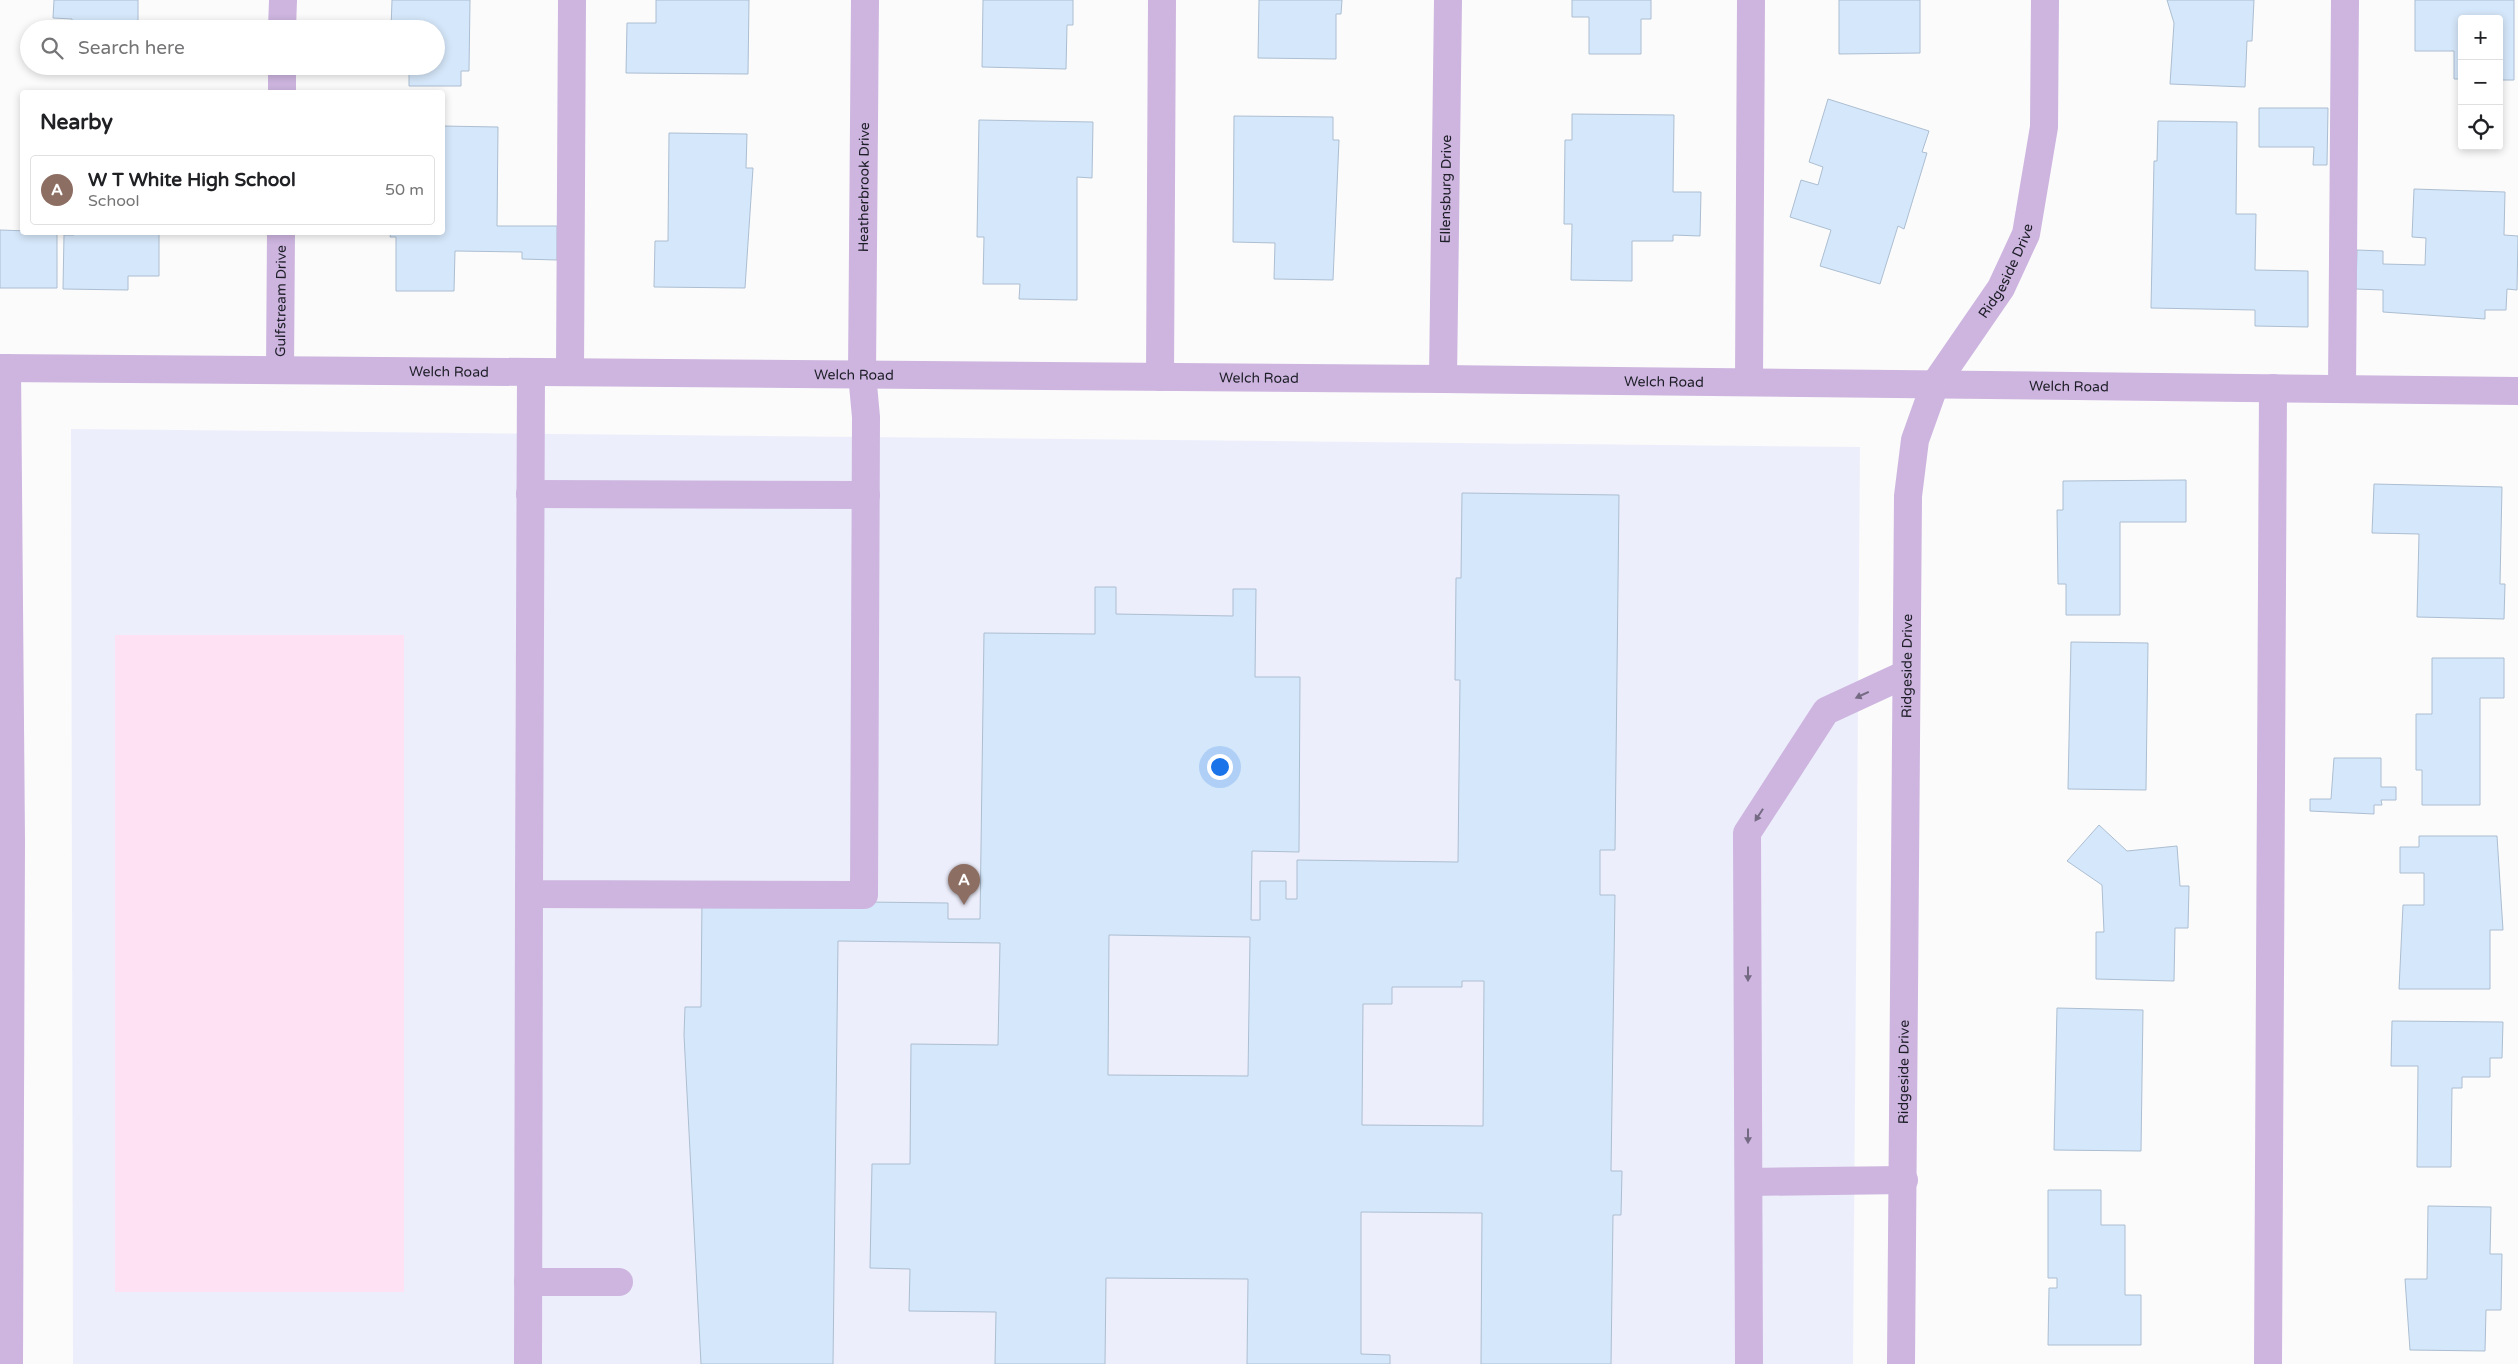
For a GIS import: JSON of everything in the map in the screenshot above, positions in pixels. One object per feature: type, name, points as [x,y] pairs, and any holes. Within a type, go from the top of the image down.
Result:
[{"type":"street","points":[[282,20],[283,0]]},
{"type":"street","points":[[570,372],[572,0]]},
{"type":"street","name":"Heatherbrook Drive","points":[[529,894],[864,895],[866,417],[862,374],[865,0]]},
{"type":"street","points":[[1160,377],[1162,0]]},
{"type":"street","name":"Ellensburg Drive","points":[[1443,379],[1448,0]]},
{"type":"street","points":[[1749,382],[1751,0]]},
{"type":"street","name":"Ridgeside Drive","points":[[1901,1364],[1904,1180],[1908,496],[1915,440],[1935,384],[2001,288],[2026,234],[2044,127],[2045,0]]},
{"type":"street","points":[[2342,389],[2344,0]]},
{"type":"street","points":[[282,75],[282,90]]},
{"type":"street","name":"Gulfstream Drive","points":[[280,370],[281,235]]},
{"type":"street","points":[[4,368],[6,841],[4,1327],[9,1364]]},
{"type":"street","name":"Welch Road","points":[[4,368],[1443,379],[2518,391]]},
{"type":"street","points":[[528,1364],[531,372]]},
{"type":"street","points":[[2268,1364],[2272,388]]},
{"type":"street","points":[[530,494],[866,495]]},
{"type":"street","points":[[1749,1364],[1747,833],[1826,711],[1906,674]]},
{"type":"street","points":[[1749,1182],[1904,1180]]},
{"type":"street","points":[[528,1282],[619,1282]]},
{"type":"shaded area","points":[[71,429],[1860,447],[1853,1364],[73,1364]]},
{"type":"shaded area","points":[[115,635],[404,635],[404,1292],[115,1292]]},
{"type":"building","points":[[54,0],[138,0],[138,20],[72,20],[53,18]]},
{"type":"building","points":[[392,0],[470,0],[469,71],[461,71],[461,86],[409,86],[409,75],[445,75],[445,20],[391,20]]},
{"type":"building","points":[[656,0],[749,0],[748,74],[626,73],[627,23],[656,23]]},
{"type":"building","points":[[983,0],[1073,0],[1073,25],[1067,25],[1066,69],[982,67]]},
{"type":"building","points":[[1259,0],[1342,0],[1341,14],[1336,14],[1336,59],[1258,58]]},
{"type":"building","points":[[1572,0],[1651,0],[1651,19],[1641,19],[1641,54],[1589,54],[1589,17],[1572,17]]},
{"type":"building","points":[[1839,0],[1920,0],[1920,53],[1839,54]]},
{"type":"building","points":[[2167,0],[2254,0],[2252,41],[2247,41],[2245,87],[2170,84],[2174,23]]},
{"type":"building","points":[[2415,0],[2514,0],[2514,80],[2503,80],[2503,15],[2458,15],[2458,79],[2454,79],[2454,51],[2415,51]]},
{"type":"building","points":[[1828,99],[1929,131],[1922,152],[1927,153],[1904,229],[1898,226],[1880,284],[1820,266],[1831,230],[1790,217],[1801,180],[1818,185],[1823,167],[1809,162]]},
{"type":"building","points":[[2259,108],[2328,108],[2327,165],[2313,165],[2314,147],[2259,147]]},
{"type":"building","points":[[1572,114],[1674,115],[1673,192],[1701,192],[1700,236],[1673,235],[1673,241],[1632,241],[1632,281],[1571,280],[1572,224],[1564,224],[1565,140],[1572,140]]},
{"type":"building","points":[[1234,116],[1333,117],[1333,140],[1339,140],[1333,280],[1274,279],[1275,243],[1233,242]]},
{"type":"building","points":[[979,120],[1093,122],[1092,178],[1077,177],[1077,300],[1019,299],[1020,284],[983,284],[984,237],[977,237]]},
{"type":"building","points":[[2158,121],[2237,122],[2236,214],[2256,214],[2255,270],[2308,271],[2308,327],[2255,326],[2255,310],[2151,308],[2154,161],[2157,161]]},
{"type":"building","points":[[445,126],[498,127],[497,226],[557,226],[557,260],[522,259],[522,252],[455,251],[454,291],[396,291],[396,237],[390,237],[390,235],[445,235]]},
{"type":"building","points":[[669,133],[747,134],[746,168],[753,168],[745,288],[654,287],[655,241],[668,241]]},
{"type":"building","points":[[2414,189],[2505,192],[2504,235],[2518,236],[2517,290],[2507,289],[2506,310],[2485,310],[2485,319],[2383,312],[2383,290],[2356,289],[2357,250],[2383,251],[2383,264],[2425,265],[2426,238],[2412,237]]},
{"type":"building","points":[[0,230],[20,231],[20,235],[57,235],[57,288],[0,288]]},
{"type":"building","points":[[64,235],[159,235],[159,276],[128,276],[128,290],[63,289]]},
{"type":"building","points":[[2186,480],[2186,522],[2120,522],[2120,615],[2066,615],[2066,584],[2058,584],[2057,510],[2063,510],[2063,481]]},
{"type":"building","points":[[2374,484],[2502,487],[2500,584],[2505,584],[2504,619],[2417,617],[2419,534],[2372,533]]},
{"type":"building","points":[[1462,493],[1619,495],[1615,850],[1600,850],[1600,895],[1615,895],[1611,1171],[1622,1171],[1621,1215],[1613,1215],[1611,1364],[1481,1364],[1482,1213],[1361,1212],[1361,1354],[1390,1355],[1390,1364],[1247,1364],[1248,1279],[1106,1278],[1105,1364],[995,1364],[996,1312],[909,1311],[910,1269],[870,1268],[872,1164],[910,1164],[911,1044],[998,1045],[1000,943],[838,941],[833,1364],[701,1364],[684,1035],[685,1007],[701,1007],[702,900],[948,903],[948,919],[980,919],[984,633],[1095,634],[1095,587],[1116,587],[1116,614],[1233,616],[1233,589],[1256,589],[1255,677],[1300,677],[1299,852],[1252,851],[1251,920],[1260,920],[1260,881],[1286,881],[1286,899],[1297,899],[1297,860],[1458,862],[1460,680],[1455,680],[1456,578],[1461,578]],"holes":[[[1109,935],[1250,937],[1248,1076],[1108,1075]],[[1462,981],[1484,981],[1483,1126],[1362,1125],[1363,1004],[1392,1004],[1392,987],[1462,987]]]},
{"type":"building","points":[[2071,642],[2148,643],[2146,790],[2068,789]]},
{"type":"building","points":[[2432,658],[2504,658],[2504,698],[2480,698],[2480,805],[2422,805],[2422,770],[2416,770],[2416,714],[2432,714]]},
{"type":"building","points":[[2334,758],[2381,758],[2381,787],[2396,787],[2396,800],[2381,800],[2382,805],[2374,805],[2374,814],[2310,811],[2310,799],[2331,799]]},
{"type":"building","points":[[2099,825],[2127,851],[2177,846],[2180,886],[2189,886],[2188,928],[2175,928],[2174,981],[2096,979],[2096,932],[2104,932],[2102,885],[2067,861]]},
{"type":"building","points":[[2419,836],[2497,836],[2503,930],[2490,930],[2490,989],[2399,989],[2403,905],[2424,905],[2424,873],[2400,873],[2400,847],[2419,847]]},
{"type":"building","points":[[2057,1008],[2143,1010],[2141,1151],[2054,1150]]},
{"type":"building","points":[[2392,1021],[2503,1022],[2502,1058],[2490,1058],[2490,1077],[2462,1077],[2462,1088],[2452,1088],[2451,1167],[2417,1167],[2418,1066],[2391,1066]]},
{"type":"building","points":[[2048,1190],[2101,1190],[2101,1225],[2125,1225],[2125,1295],[2141,1295],[2141,1345],[2048,1345],[2049,1288],[2057,1288],[2057,1278],[2048,1278]]},
{"type":"building","points":[[2428,1206],[2491,1207],[2490,1254],[2502,1254],[2501,1310],[2486,1310],[2485,1351],[2410,1350],[2405,1279],[2427,1279]]},
{"type":"place","name":"W T White High School","points":[[964,905]]}]
